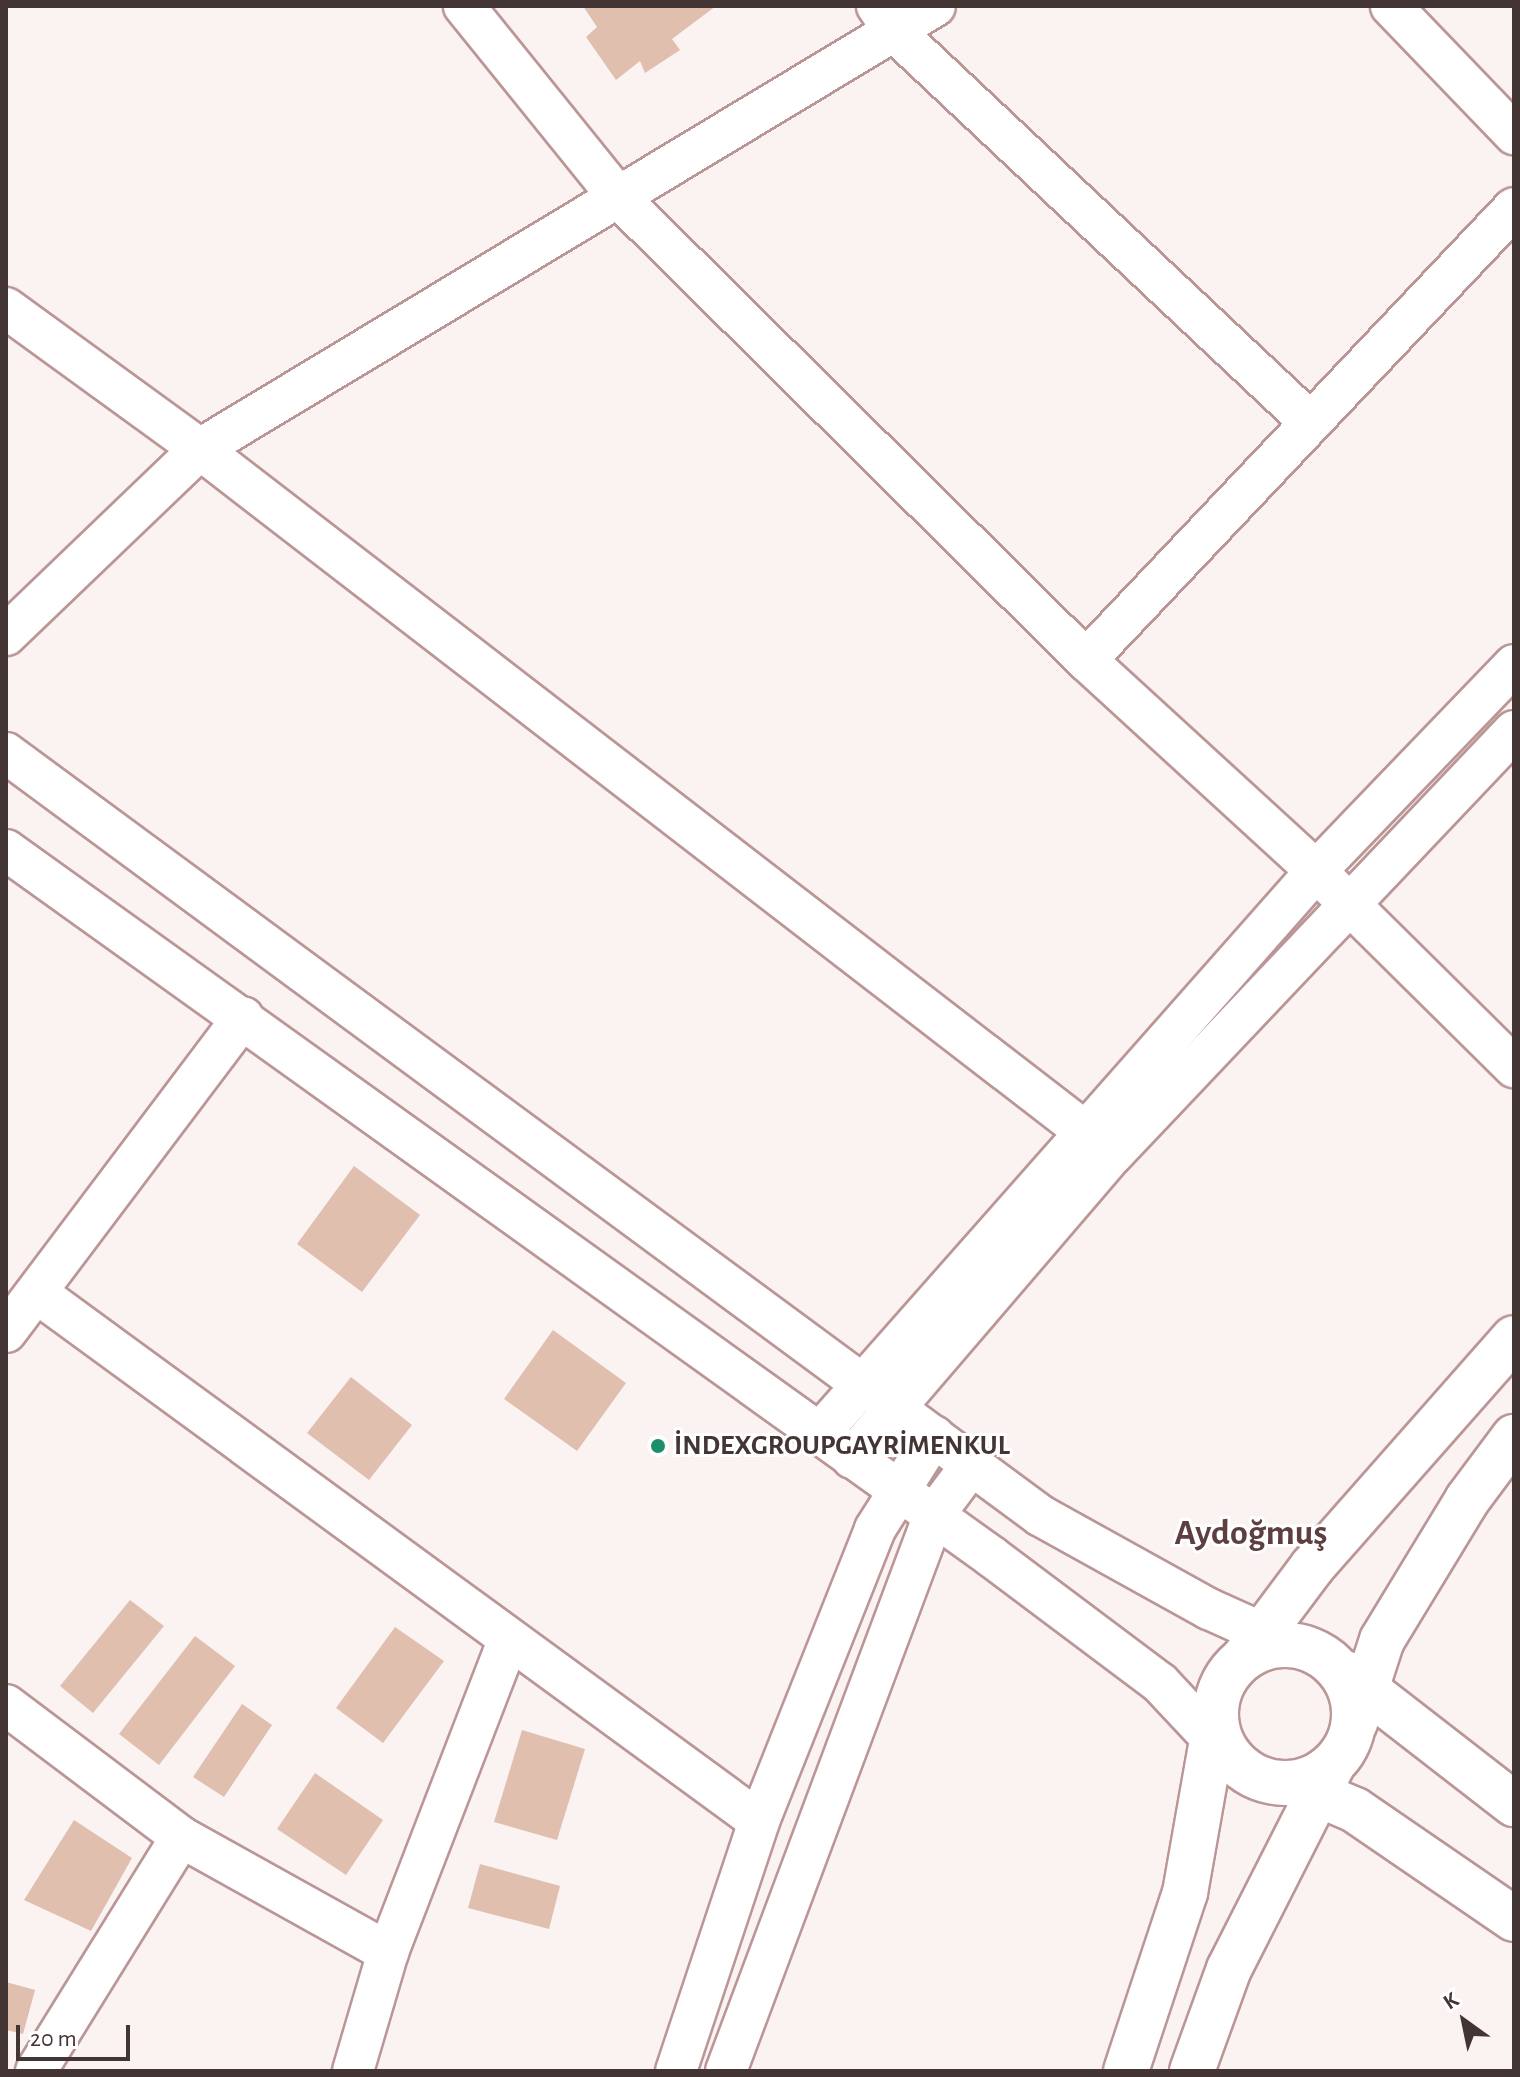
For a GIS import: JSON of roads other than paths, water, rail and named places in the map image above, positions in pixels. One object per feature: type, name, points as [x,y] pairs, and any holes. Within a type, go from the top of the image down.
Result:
[{"type":"street","points":[[464,6],[619,198],[1086,660],[1316,871],[1514,1067]]},
{"type":"street","points":[[6,635],[200,449],[619,198],[885,19],[935,6]]},
{"type":"street","points":[[1391,6],[1514,134]]},
{"type":"street","points":[[885,19],[1311,423]]},
{"type":"street","points":[[1086,660],[1514,208]]},
{"type":"street","points":[[6,308],[200,449],[1083,1130]]},
{"type":"street","points":[[819,1434],[1083,1130],[1316,871],[1514,665]]},
{"type":"street","points":[[852,1458],[1113,1154],[1514,731]]},
{"type":"street","points":[[6,753],[864,1382],[1041,1516],[1209,1609],[1265,1645],[1331,1662],[1360,1707],[1514,1804]]},
{"type":"street","points":[[6,850],[934,1515],[1160,1683],[1258,1778],[1313,1781],[1514,1919]]},
{"type":"street","points":[[6,1332],[243,1017]]},
{"type":"street","points":[[37,1293],[508,1641],[759,1821]]},
{"type":"street","points":[[1126,2071],[1185,1893],[1219,1738],[1218,1694],[1265,1645],[1312,1567],[1514,1338]]},
{"type":"street","points":[[676,2071],[759,1821],[875,1529],[934,1436]]},
{"type":"street","points":[[1192,2071],[1229,1969],[1313,1781],[1360,1707],[1382,1640],[1467,1500],[1514,1437]]},
{"type":"street","points":[[726,2071],[934,1515],[972,1464]]},
{"type":"street","points":[[353,2071],[388,1952],[508,1641]]},
{"type":"street","points":[[6,1705],[181,1837],[388,1952]]},
{"type":"street","points":[[36,2071],[181,1837]]},
{"type":"place","name":"İNDEXGROUPGAYRİMENKUL","points":[[658,1446]]},
{"type":"district","name":"Aydoğmuş","points":[[1251,1534]]}]
